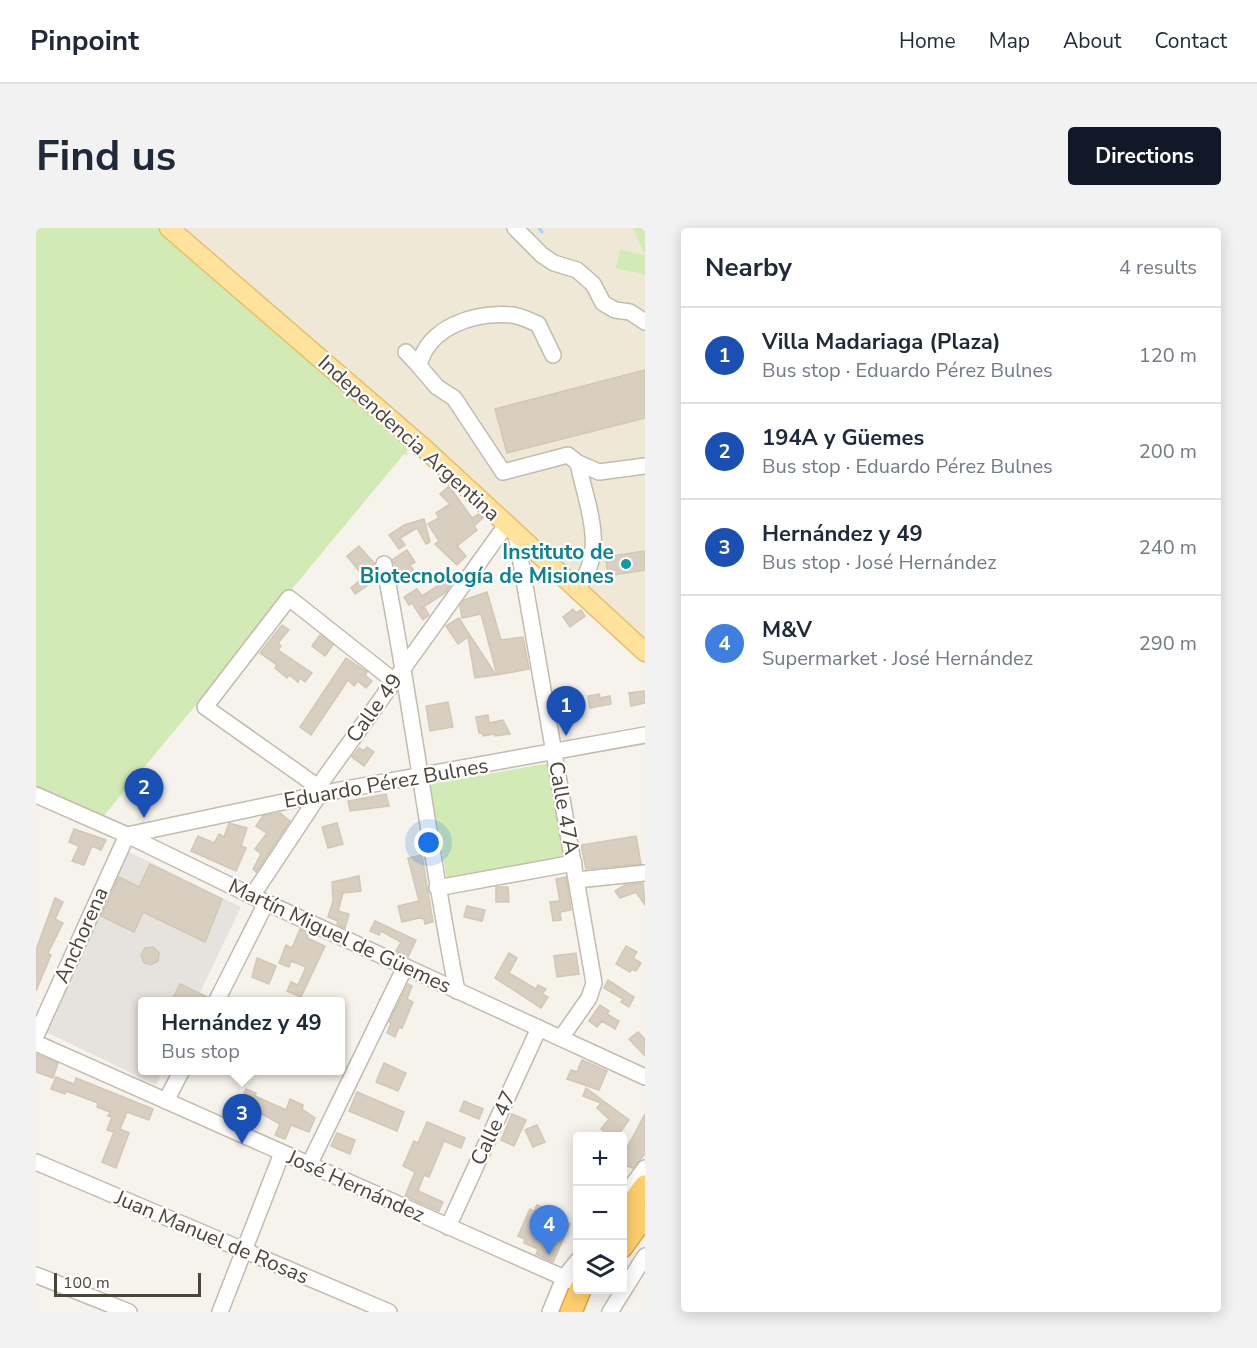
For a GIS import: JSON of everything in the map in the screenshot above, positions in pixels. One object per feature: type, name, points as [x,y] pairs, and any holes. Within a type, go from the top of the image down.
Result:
[{"type":"highway","points":[[627,1210],[645,1186]]},
{"type":"highway","points":[[627,1240],[645,1215]]},
{"type":"highway","points":[[571,1312],[573,1293]]},
{"type":"highway","points":[[585,1312],[592,1294]]},
{"type":"main road","name":"Independencia Argentina","points":[[169,228],[426,450],[645,652]]},
{"type":"street","points":[[515,228],[542,255],[554,263],[577,270],[593,284],[603,303],[615,310],[630,312],[645,322]]},
{"type":"street","points":[[419,366],[422,350],[440,334],[467,318],[488,315],[514,315],[538,324],[553,355]]},
{"type":"street","points":[[406,352],[438,387],[454,398],[503,472],[568,455],[578,463],[599,472],[645,466]]},
{"type":"street","points":[[577,589],[594,560],[596,544],[578,463]]},
{"type":"street","name":"Calle 49","points":[[218,997],[259,900],[318,791],[404,666],[511,529]]},
{"type":"street","name":"Calle 47A","points":[[511,529],[554,752],[594,983],[590,998],[561,1038]]},
{"type":"street","points":[[384,564],[404,666],[437,888],[457,991]]},
{"type":"street","points":[[318,791],[205,707],[289,598],[394,681]]},
{"type":"street","name":"Eduardo Pérez Bulnes","points":[[127,835],[318,791],[419,777],[645,735]]},
{"type":"street","name":"Martín Miguel de Güemes","points":[[36,795],[127,835],[259,900],[645,1077]]},
{"type":"street","name":"Anchorena","points":[[36,1036],[127,835]]},
{"type":"street","points":[[437,888],[574,863]]},
{"type":"street","points":[[577,880],[645,873]]},
{"type":"street","points":[[309,1165],[405,967]]},
{"type":"street","name":"Calle 47","points":[[448,1227],[539,1028]]},
{"type":"street","name":"José Hernández","points":[[36,1043],[573,1284]]},
{"type":"street","points":[[166,1101],[180,1075]]},
{"type":"street","points":[[220,1312],[282,1153]]},
{"type":"street","name":"Juan Manuel de Rosas","points":[[36,1162],[389,1312]]},
{"type":"street","points":[[627,1192],[645,1168]]},
{"type":"street","points":[[610,1312],[645,1256]]},
{"type":"street","points":[[36,1275],[129,1312]]},
{"type":"street","points":[[550,1312],[573,1285]]},
{"type":"shaded area","points":[[175,228],[645,228],[645,647]]},
{"type":"shaded area","points":[[125,850],[241,907],[198,997],[138,997],[138,1075],[161,1075],[156,1085],[40,1029]]},
{"type":"green space","points":[[36,228],[161,228],[412,445],[406,452],[409,455],[404,454],[102,818],[36,789]]},
{"type":"green space","points":[[633,228],[645,228],[645,255]]},
{"type":"green space","points":[[620,250],[645,255],[645,275],[616,268]]},
{"type":"green space","points":[[550,763],[567,858],[447,879],[430,784]]},
{"type":"building","points":[[645,370],[645,418],[507,453],[495,409]]},
{"type":"building","points":[[449,486],[472,518],[479,514],[483,518],[474,526],[477,530],[457,546],[466,556],[457,565],[435,544],[439,541],[428,524],[439,518],[436,513],[450,504],[440,494]]},
{"type":"building","points":[[424,519],[430,542],[426,544],[417,528],[400,538],[405,545],[399,549],[389,535],[404,525]]},
{"type":"building","points":[[359,546],[375,564],[377,579],[355,594],[351,588],[364,577],[347,556]]},
{"type":"building","points":[[407,550],[415,562],[410,565],[414,571],[403,578],[392,560]]},
{"type":"building","name":"Instituto de Biotecnología de Misiones","points":[[645,551],[645,570],[608,576],[606,557]]},
{"type":"building","points":[[449,579],[452,583],[445,593],[420,609],[425,608],[429,615],[423,620],[412,603],[409,605],[404,597],[417,589],[422,596]]},
{"type":"building","points":[[487,592],[501,640],[523,637],[529,669],[497,675],[481,614],[462,618],[460,606],[464,600]]},
{"type":"building","points":[[573,609],[576,613],[581,610],[585,616],[570,627],[563,617]]},
{"type":"building","points":[[459,618],[496,675],[475,678],[468,637],[458,644],[446,626]]},
{"type":"building","points":[[282,625],[289,630],[278,643],[281,646],[278,650],[312,673],[305,682],[300,678],[298,682],[289,675],[287,678],[275,668],[277,665],[260,653]]},
{"type":"building","points":[[320,635],[333,645],[325,656],[312,646]]},
{"type":"building","points":[[346,658],[367,672],[365,675],[372,681],[366,688],[358,681],[354,686],[348,680],[311,735],[300,727]]},
{"type":"building","points":[[645,691],[645,703],[631,706],[629,693]]},
{"type":"building","points":[[599,694],[600,698],[610,696],[611,704],[590,708],[588,696]]},
{"type":"building","points":[[448,702],[453,727],[430,731],[426,706]]},
{"type":"building","points":[[488,715],[489,723],[503,720],[510,734],[483,736],[479,733],[476,717]]},
{"type":"building","points":[[367,747],[374,752],[364,766],[352,757],[359,748],[364,751]]},
{"type":"building","points":[[386,794],[389,806],[350,811],[348,801]]},
{"type":"building","points":[[280,813],[290,821],[256,872],[253,869],[261,854],[255,849],[267,833],[256,826],[263,816]]},
{"type":"building","points":[[229,823],[247,828],[241,846],[246,848],[236,871],[191,851],[198,836],[214,843],[219,834],[224,837]]},
{"type":"building","points":[[337,823],[343,844],[328,848],[322,827]]},
{"type":"building","points":[[74,829],[106,840],[101,850],[92,846],[84,865],[72,861],[79,846],[69,842]]},
{"type":"building","points":[[636,836],[641,864],[586,869],[581,845]]},
{"type":"building","points":[[422,855],[433,922],[425,924],[424,919],[419,918],[402,922],[398,906],[419,901],[408,858]]},
{"type":"building","points":[[150,864],[222,899],[205,942],[143,912],[134,932],[101,916],[119,877],[139,887]]},
{"type":"building","points":[[359,876],[361,891],[343,893],[338,911],[349,914],[345,928],[337,924],[338,921],[328,917],[333,901],[332,882]]},
{"type":"building","points":[[566,877],[571,910],[560,912],[561,920],[553,921],[550,902],[560,901],[556,879]]},
{"type":"building","points":[[643,883],[645,905],[636,892],[620,898],[615,891],[625,885]]},
{"type":"building","points":[[496,887],[508,887],[509,902],[496,902]]},
{"type":"building","points":[[55,898],[63,902],[55,919],[63,923],[48,953],[51,955],[36,991],[36,950]]},
{"type":"building","points":[[467,906],[485,910],[482,921],[464,917]]},
{"type":"building","points":[[375,921],[416,940],[408,957],[396,951],[401,942],[381,931],[379,935],[370,931]]},
{"type":"building","points":[[300,929],[309,933],[307,938],[325,946],[301,997],[287,991],[291,982],[298,985],[306,967],[291,961],[289,967],[279,963],[286,945],[292,948]]},
{"type":"building","points":[[626,946],[637,952],[633,958],[641,963],[636,971],[632,969],[630,972],[616,964]]},
{"type":"building","points":[[153,947],[159,953],[158,961],[151,965],[144,963],[141,955],[145,948]]},
{"type":"building","points":[[509,953],[517,958],[509,973],[536,989],[538,985],[546,989],[542,994],[548,997],[541,1008],[495,978]]},
{"type":"building","points":[[576,953],[579,974],[557,977],[554,956]]},
{"type":"building","points":[[257,958],[276,966],[269,984],[252,977]]},
{"type":"building","points":[[608,980],[634,997],[629,1007],[621,1002],[623,999],[604,988]]},
{"type":"building","points":[[180,984],[207,997],[174,997]]},
{"type":"building","points":[[408,984],[412,986],[407,999],[413,1002],[402,1028],[399,1027],[395,1037],[387,1033],[391,1023],[389,1022]]},
{"type":"building","points":[[600,1005],[609,1011],[607,1014],[619,1021],[615,1029],[602,1021],[597,1027],[589,1021]]},
{"type":"building","points":[[638,1032],[645,1039],[645,1056],[629,1039]]},
{"type":"building","points":[[36,1054],[58,1063],[53,1078],[36,1072]]},
{"type":"building","points":[[582,1060],[607,1071],[599,1090],[567,1079],[571,1070],[577,1072]]},
{"type":"building","points":[[384,1063],[406,1073],[398,1091],[376,1082]]},
{"type":"building","points":[[56,1077],[74,1084],[76,1078],[153,1109],[149,1120],[127,1112],[120,1129],[129,1133],[116,1168],[102,1162],[114,1132],[107,1130],[112,1117],[108,1116],[110,1112],[97,1107],[98,1103],[66,1091],[65,1094],[51,1089]]},
{"type":"building","points":[[586,1088],[629,1120],[621,1132],[605,1132],[601,1129],[609,1119],[597,1108],[601,1103],[583,1096]]},
{"type":"building","points":[[246,1089],[256,1093],[255,1096],[286,1110],[290,1099],[303,1105],[302,1109],[315,1118],[309,1132],[291,1125],[285,1139],[275,1135],[280,1124],[240,1102]]},
{"type":"building","points":[[357,1092],[404,1112],[397,1131],[349,1111]]},
{"type":"building","points":[[464,1101],[483,1109],[479,1119],[460,1111]]},
{"type":"building","points":[[512,1114],[526,1120],[514,1146],[501,1140]]},
{"type":"building","points":[[645,1114],[645,1154],[633,1168],[627,1166],[627,1148]]},
{"type":"building","points":[[427,1122],[465,1138],[461,1148],[444,1141],[429,1177],[424,1175],[418,1191],[443,1202],[439,1211],[405,1196],[415,1172],[403,1166],[414,1141],[418,1143]]},
{"type":"building","points":[[537,1125],[545,1142],[533,1147],[525,1130]]},
{"type":"building","points":[[337,1133],[355,1140],[350,1154],[331,1146]]},
{"type":"building","points":[[537,1205],[553,1212],[551,1216],[570,1224],[553,1262],[536,1254],[538,1249],[524,1243],[525,1239],[518,1236],[530,1209],[534,1211]]},
{"type":"waterway","points":[[539,228],[542,232]]},
{"type":"place","name":"Instituto de Biotecnología de Misiones","points":[[626,564]]},
{"type":"place","name":"Villa Madariaga (Plaza)","points":[[566,736]]},
{"type":"place","name":"194A y Güemes","points":[[144,818]]},
{"type":"place","name":"Hernández y 49","points":[[242,1144]]},
{"type":"place","name":"M&V","points":[[549,1255]]}]
